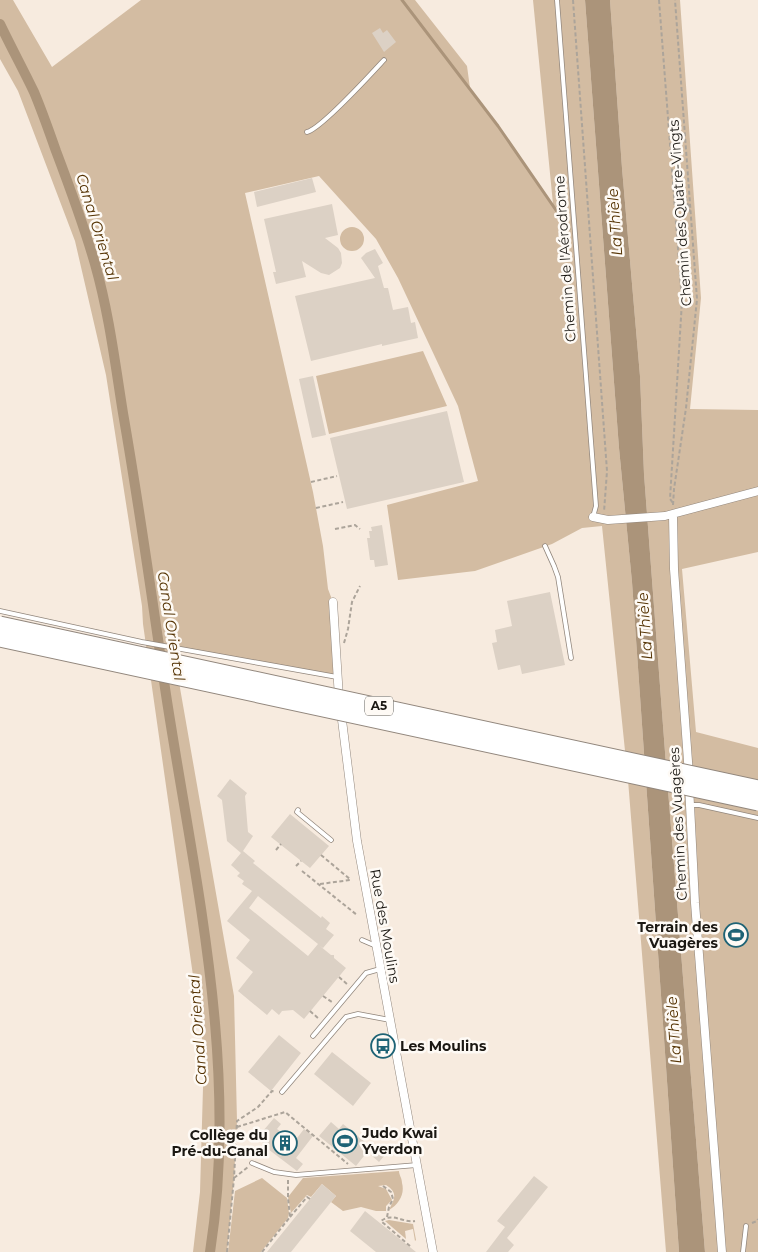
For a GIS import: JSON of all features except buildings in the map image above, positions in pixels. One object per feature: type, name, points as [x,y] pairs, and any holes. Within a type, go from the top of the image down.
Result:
[{"type":"highway","name":"A5","points":[[0,624],[758,788]]},
{"type":"highway","name":"A5","points":[[0,639],[758,803]]},
{"type":"street","points":[[593,517],[606,519],[669,515],[758,491]]},
{"type":"street","name":"Chemin des Vuagères","points":[[669,515],[722,1252]]},
{"type":"street","name":"Rue des Moulins","points":[[333,602],[337,678],[357,841],[433,1252]]},
{"type":"lane","name":"Chemin de l'Aérodrome","points":[[557,0],[596,506],[593,517]]},
{"type":"lane","points":[[307,132],[315,129],[384,60]]},
{"type":"lane","points":[[545,546],[558,577],[570,658]]},
{"type":"lane","points":[[0,611],[172,648],[337,678]]},
{"type":"lane","points":[[689,805],[758,818]]},
{"type":"lane","points":[[298,810],[297,812],[331,840]]},
{"type":"lane","points":[[362,940],[376,946]]},
{"type":"lane","points":[[313,1036],[366,973],[380,969]]},
{"type":"lane","points":[[282,1092],[346,1017],[358,1014],[390,1020]]},
{"type":"lane","points":[[252,1163],[265,1170],[288,1175],[417,1165]]},
{"type":"lane","points":[[743,1252],[746,1226]]},
{"type":"path","points":[[573,0],[608,471],[606,519]]},
{"type":"path","points":[[659,0],[682,301],[670,499],[673,504]]},
{"type":"path","name":"Chemin des Quatre-Vingts","points":[[669,515],[673,504],[686,408],[697,299],[675,0]]},
{"type":"path","points":[[670,142],[691,216]]},
{"type":"path","points":[[311,482],[337,476]]},
{"type":"path","points":[[316,508],[343,502]]},
{"type":"path","points":[[335,529],[355,525],[360,529]]},
{"type":"path","points":[[344,645],[352,602],[360,586]]},
{"type":"path","points":[[276,850],[281,844]]},
{"type":"path","points":[[320,884],[351,880],[321,855]]},
{"type":"path","points":[[296,866],[301,860]]},
{"type":"path","points":[[302,871],[357,915]]},
{"type":"path","points":[[339,977],[346,982]]},
{"type":"path","points":[[323,996],[330,1001]]},
{"type":"path","points":[[310,1011],[318,1018]]},
{"type":"path","points":[[227,1252],[237,1121],[258,1107],[272,1091],[282,1092]]},
{"type":"path","points":[[236,1127],[285,1112],[350,1165],[352,1170]]},
{"type":"path","points":[[234,1178],[252,1163]]},
{"type":"path","points":[[288,1175],[288,1198],[291,1216]]},
{"type":"path","points":[[383,1186],[391,1192],[393,1199],[387,1217]]},
{"type":"path","points":[[262,1252],[307,1196],[310,1199]]},
{"type":"path","points":[[291,1216],[295,1218]]},
{"type":"path","points":[[410,1246],[381,1221],[393,1216],[410,1222],[415,1221]]},
{"type":"shaded area","points":[[0,0],[13,0],[52,67],[141,0],[415,0],[467,66],[470,88],[553,204],[533,0],[585,0],[619,448],[632,582],[679,1252],[666,1252],[628,780],[602,526],[582,528],[552,544],[475,571],[398,580],[387,505],[478,481],[458,406],[398,278],[376,239],[319,176],[245,193],[313,492],[323,546],[328,589],[333,602],[337,677],[175,649],[180,688],[234,996],[237,1121],[227,1252],[193,1252],[200,1192],[204,1053],[142,606],[106,375],[75,241],[18,91],[0,59]]},
{"type":"shaded area","points":[[610,0],[680,0],[701,298],[690,409],[758,410],[758,552],[682,569],[696,732],[758,748],[758,1252],[705,1252],[666,765],[644,474],[640,376]]},
{"type":"shaded area","points":[[352,227],[357,228],[363,234],[363,244],[357,250],[352,251],[347,250],[341,244],[340,239],[341,234],[347,228]]},
{"type":"shaded area","points":[[423,351],[447,406],[329,434],[316,376]]},
{"type":"shaded area","points":[[399,1171],[403,1187],[402,1195],[396,1205],[389,1210],[394,1200],[394,1194],[386,1185],[378,1186],[386,1189],[392,1200],[386,1206],[386,1211],[376,1211],[361,1207],[343,1211],[331,1202],[336,1196],[322,1184],[311,1197],[307,1195],[291,1213],[288,1197],[303,1178]]},
{"type":"shaded area","points":[[262,1178],[287,1198],[288,1218],[261,1252],[228,1252],[235,1191]]},
{"type":"shaded area","points":[[385,1221],[413,1224],[416,1240],[413,1229],[405,1231],[406,1239]]},
{"type":"water","name":"La Thièle","points":[[585,0],[610,0],[640,376],[644,474],[666,765],[705,1252],[679,1252],[632,582],[619,448]]},
{"type":"waterway","points":[[402,0],[498,126],[569,229]]},
{"type":"waterway","name":"Canal Oriental","points":[[0,24],[34,92],[77,207],[100,282],[111,338],[209,969],[220,1110],[218,1181],[210,1252]]},
{"type":"place","name":"Terrain des Vuagères","points":[[736,935]]},
{"type":"place","name":"Les Moulins","points":[[383,1046]]},
{"type":"place","name":"Judo Kwai Yverdon","points":[[345,1141]]},
{"type":"place","name":"Collège du Pré-du-Canal","points":[[285,1143]]}]
